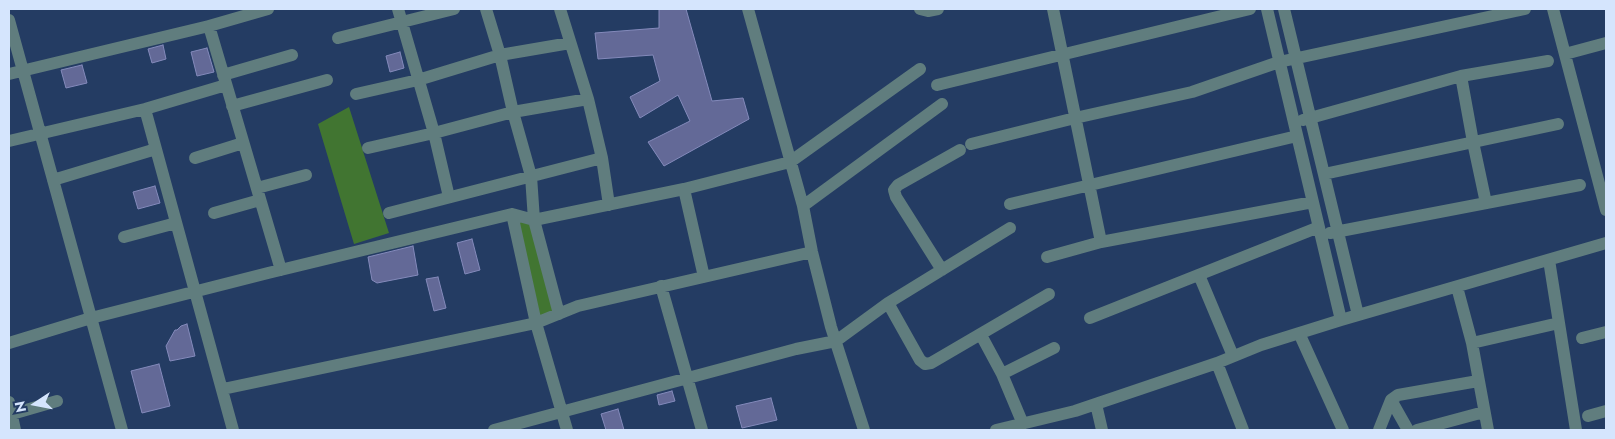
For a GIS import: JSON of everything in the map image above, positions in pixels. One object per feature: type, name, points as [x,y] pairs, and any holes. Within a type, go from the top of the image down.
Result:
[{"type":"street","points":[[9,74],[209,26],[268,9]]},
{"type":"street","points":[[398,9],[434,133],[450,197]]},
{"type":"street","points":[[338,38],[454,9]]},
{"type":"street","points":[[486,9],[500,55],[513,112],[531,176],[534,220],[559,314]]},
{"type":"street","points":[[560,9],[588,99],[602,158],[610,204]]},
{"type":"street","points":[[748,9],[803,206],[812,252],[836,341],[864,430]]},
{"type":"street","points":[[920,9],[928,12],[938,9]]},
{"type":"street","points":[[1053,9],[1101,242]]},
{"type":"street","points":[[937,84],[1250,9]]},
{"type":"street","points":[[1267,9],[1341,320]]},
{"type":"street","points":[[1284,9],[1358,315]]},
{"type":"street","points":[[942,270],[896,197],[894,190],[898,185],[966,147],[1075,118],[1192,92],[1279,62],[1525,9]]},
{"type":"street","points":[[1553,9],[1606,210]]},
{"type":"street","points":[[9,20],[122,430]]},
{"type":"street","points":[[209,26],[281,270]]},
{"type":"street","points":[[356,94],[418,80],[500,55],[570,43]]},
{"type":"street","points":[[1565,54],[1606,43]]},
{"type":"street","points":[[9,141],[145,109],[292,56]]},
{"type":"street","points":[[1294,123],[1461,76],[1548,61]]},
{"type":"street","points":[[9,343],[91,318],[512,214],[534,220],[684,189],[790,162],[920,69]]},
{"type":"street","points":[[1461,76],[1472,142],[1486,203]]},
{"type":"street","points":[[232,106],[327,80]]},
{"type":"street","points":[[368,148],[513,112],[588,99]]},
{"type":"street","points":[[803,206],[942,104]]},
{"type":"street","points":[[145,109],[233,430]]},
{"type":"street","points":[[1324,174],[1558,124]]},
{"type":"street","points":[[1010,204],[1297,136]]},
{"type":"street","points":[[195,158],[243,143]]},
{"type":"street","points":[[53,180],[156,148]]},
{"type":"street","points":[[389,213],[602,158]]},
{"type":"street","points":[[214,213],[306,174]]},
{"type":"street","points":[[1090,318],[1199,275],[1320,231],[1338,232],[1580,185]]},
{"type":"street","points":[[684,189],[704,276]]},
{"type":"street","points":[[1047,257],[1101,242],[1313,202]]},
{"type":"street","points":[[512,214],[536,323],[567,430]]},
{"type":"street","points":[[124,237],[176,222]]},
{"type":"street","points":[[494,430],[796,349],[836,341],[888,303],[1010,228]]},
{"type":"street","points":[[996,430],[1075,411],[1299,333],[1606,244]]},
{"type":"street","points":[[223,389],[536,323],[578,306],[812,252]]},
{"type":"street","points":[[1549,260],[1576,430]]},
{"type":"street","points":[[1199,275],[1233,356]]},
{"type":"street","points":[[662,286],[702,430]]},
{"type":"street","points":[[1457,286],[1472,343],[1488,430]]},
{"type":"street","points":[[888,303],[920,360],[925,364],[931,363],[1049,294]]},
{"type":"street","points":[[1472,343],[1559,323]]},
{"type":"street","points":[[1582,338],[1606,332]]},
{"type":"street","points":[[1299,333],[1342,430]]},
{"type":"street","points":[[980,335],[1002,374],[1023,424]]},
{"type":"street","points":[[1002,374],[1054,348]]},
{"type":"street","points":[[1217,363],[1243,430]]},
{"type":"street","points":[[1379,430],[1391,400],[1398,394],[1478,381]]},
{"type":"street","points":[[1391,400],[1408,430]]},
{"type":"street","points":[[15,430],[10,408],[56,401]]},
{"type":"street","points":[[1096,404],[1102,430]]},
{"type":"street","points":[[1588,416],[1606,411]]},
{"type":"street","points":[[1417,430],[1484,412]]},
{"type":"green space","points":[[349,107],[389,233],[354,244],[318,124]]},
{"type":"green space","points":[[534,220],[559,314],[534,316],[513,221]]},
{"type":"building","points":[[659,9],[686,9],[712,101],[743,98],[749,119],[664,166],[648,142],[690,121],[678,95],[640,118],[630,97],[660,81],[653,55],[598,59],[595,33],[659,28]]},
{"type":"building","points":[[163,45],[166,59],[152,63],[148,49]]},
{"type":"building","points":[[207,48],[214,72],[197,76],[191,52]]},
{"type":"building","points":[[400,52],[404,68],[390,72],[386,56]]},
{"type":"building","points":[[82,65],[87,83],[66,88],[61,70]]},
{"type":"building","points":[[155,186],[160,203],[138,209],[133,192]]},
{"type":"building","points":[[472,239],[480,270],[465,274],[457,243]]},
{"type":"building","points":[[413,246],[418,275],[377,283],[372,280],[368,257]]},
{"type":"building","points":[[438,277],[446,308],[434,311],[426,279]]},
{"type":"building","points":[[187,324],[195,356],[170,361],[166,346],[175,330]]},
{"type":"building","points":[[159,364],[170,406],[142,413],[131,371]]},
{"type":"building","points":[[672,391],[675,401],[659,405],[657,395]]},
{"type":"building","points":[[771,398],[777,420],[742,428],[736,406]]},
{"type":"building","points":[[618,409],[624,430],[606,430],[601,414]]}]
